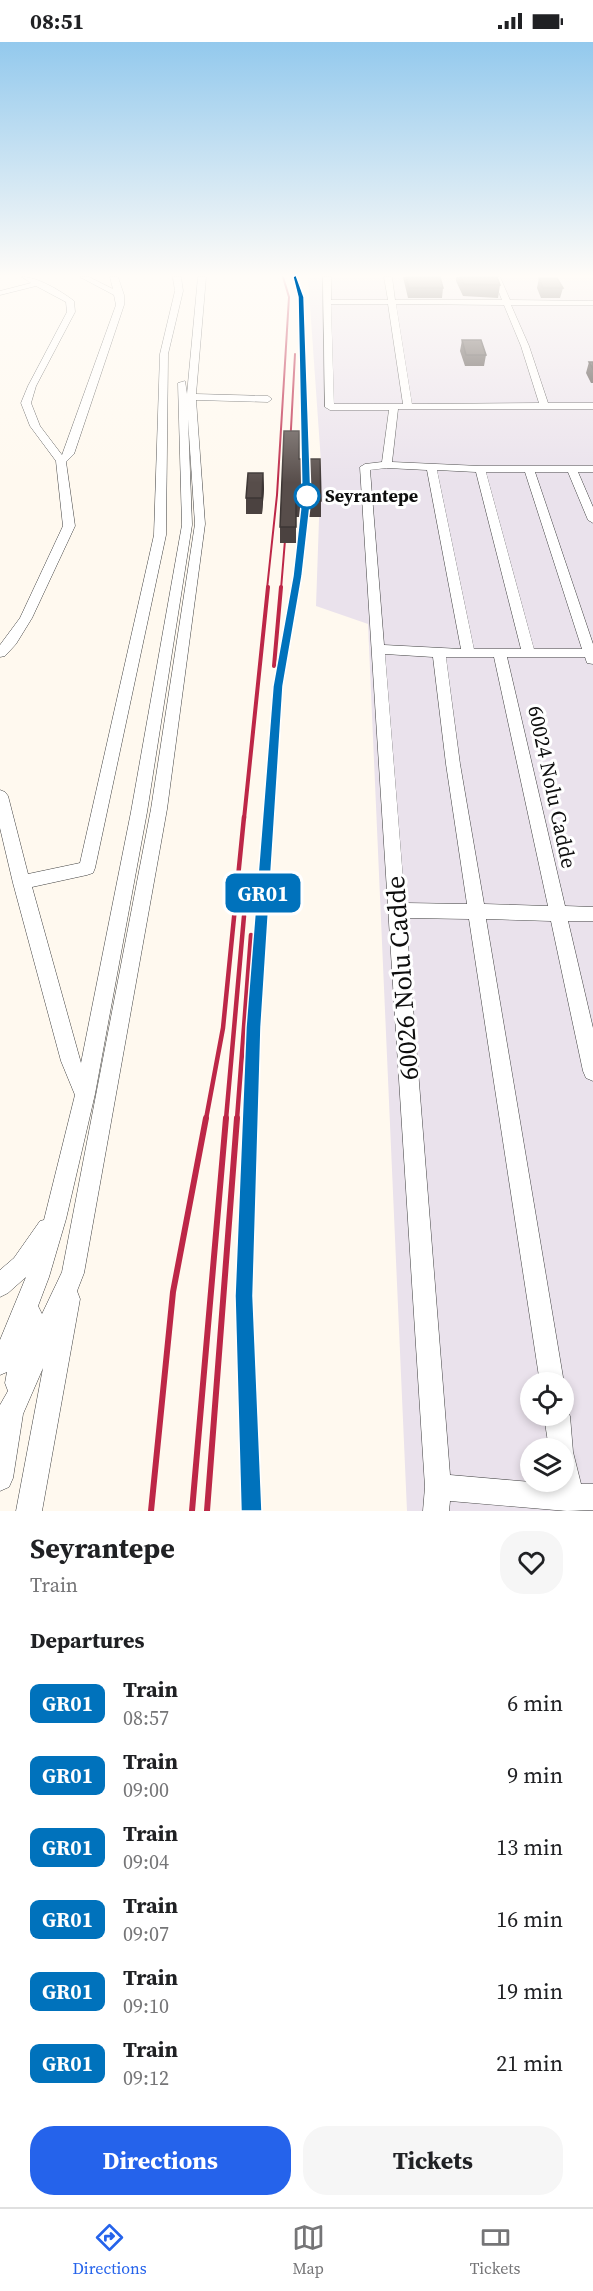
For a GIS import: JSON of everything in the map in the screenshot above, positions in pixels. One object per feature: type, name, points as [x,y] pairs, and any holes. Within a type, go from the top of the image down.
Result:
[{"type":"street","points":[[0,653],[26,618],[69,526],[61,460],[36,426],[26,403],[32,386],[53,346]]},
{"type":"street","points":[[61,460],[69,454],[106,346]]},
{"type":"street","points":[[21,883],[87,868],[160,535],[166,346]]},
{"type":"street","points":[[0,1478],[6,1418],[38,1277],[55,1219],[85,1094],[139,812],[187,525],[180,397],[184,346]]},
{"type":"street","points":[[29,1511],[159,809],[200,524],[191,397],[196,346]]},
{"type":"street","points":[[328,346],[330,407],[593,406]]},
{"type":"street","points":[[399,346],[408,407]]},
{"type":"street","points":[[524,346],[546,407]]},
{"type":"street","points":[[191,397],[268,399]]},
{"type":"street","points":[[394,407],[387,465],[480,469],[593,469]]},
{"type":"street","name":"60026 Nolu Cadde","points":[[387,465],[365,467],[437,1499]]},
{"type":"street","points":[[432,468],[468,653]]},
{"type":"street","points":[[480,469],[530,653]]},
{"type":"street","points":[[379,649],[439,653],[592,656],[529,469]]},
{"type":"street","points":[[572,469],[593,519]]},
{"type":"street","points":[[439,653],[550,1372]]},
{"type":"street","name":"60024 Nolu Cadde","points":[[500,654],[593,1071]]},
{"type":"street","points":[[0,796],[72,1072],[85,1094]]},
{"type":"street","points":[[397,910],[593,914]]},
{"type":"street","points":[[0,1285],[22,1266],[55,1219]]},
{"type":"street","points":[[6,1418],[73,1273]]},
{"type":"street","points":[[0,1363],[11,1344],[38,1277]]},
{"type":"street","points":[[437,1499],[581,1498],[574,1483]]},
{"type":"shaded area","points":[[313,346],[593,346],[593,1511],[407,1511],[368,624],[316,606],[321,462]]},
{"type":"building","points":[[463,346],[483,346],[486,355],[466,355]]},
{"type":"building","points":[[284,431],[299,431],[299,459],[320,459],[321,501],[296,501],[296,527],[280,527]]},
{"type":"building","points":[[248,473],[263,473],[262,498],[246,498]]},
{"type":"railway","points":[[267,589],[277,495],[286,346]]},
{"type":"railway","points":[[302,346],[306,476]]},
{"type":"railway","points":[[290,447],[295,354]]},
{"type":"railway","points":[[295,589],[306,500]]},
{"type":"railway","points":[[281,589],[286,528]]},
{"type":"railway","points":[[244,819],[268,587]]},
{"type":"railway","points":[[274,666],[281,587]]},
{"type":"railway","points":[[268,819],[278,686],[295,587]]},
{"type":"railway","points":[[206,1119],[223,1028],[244,817]]},
{"type":"railway","points":[[250,1119],[253,1027],[268,817]]},
{"type":"railway","points":[[226,1119],[244,916]]},
{"type":"railway","points":[[237,1119],[251,935]]},
{"type":"railway","points":[[151,1511],[173,1292],[206,1118]]},
{"type":"railway","points":[[192,1511],[226,1118]]},
{"type":"railway","points":[[207,1511],[237,1118]]},
{"type":"railway","points":[[250,1118],[244,1296],[251,1511]]},
{"type":"train","name":"GR01","points":[[251,1511],[244,1296],[253,1027],[278,686],[297,576],[307,497],[301,346]]},
{"type":"place","name":"Seyrantepe","points":[[307,496]]}]
